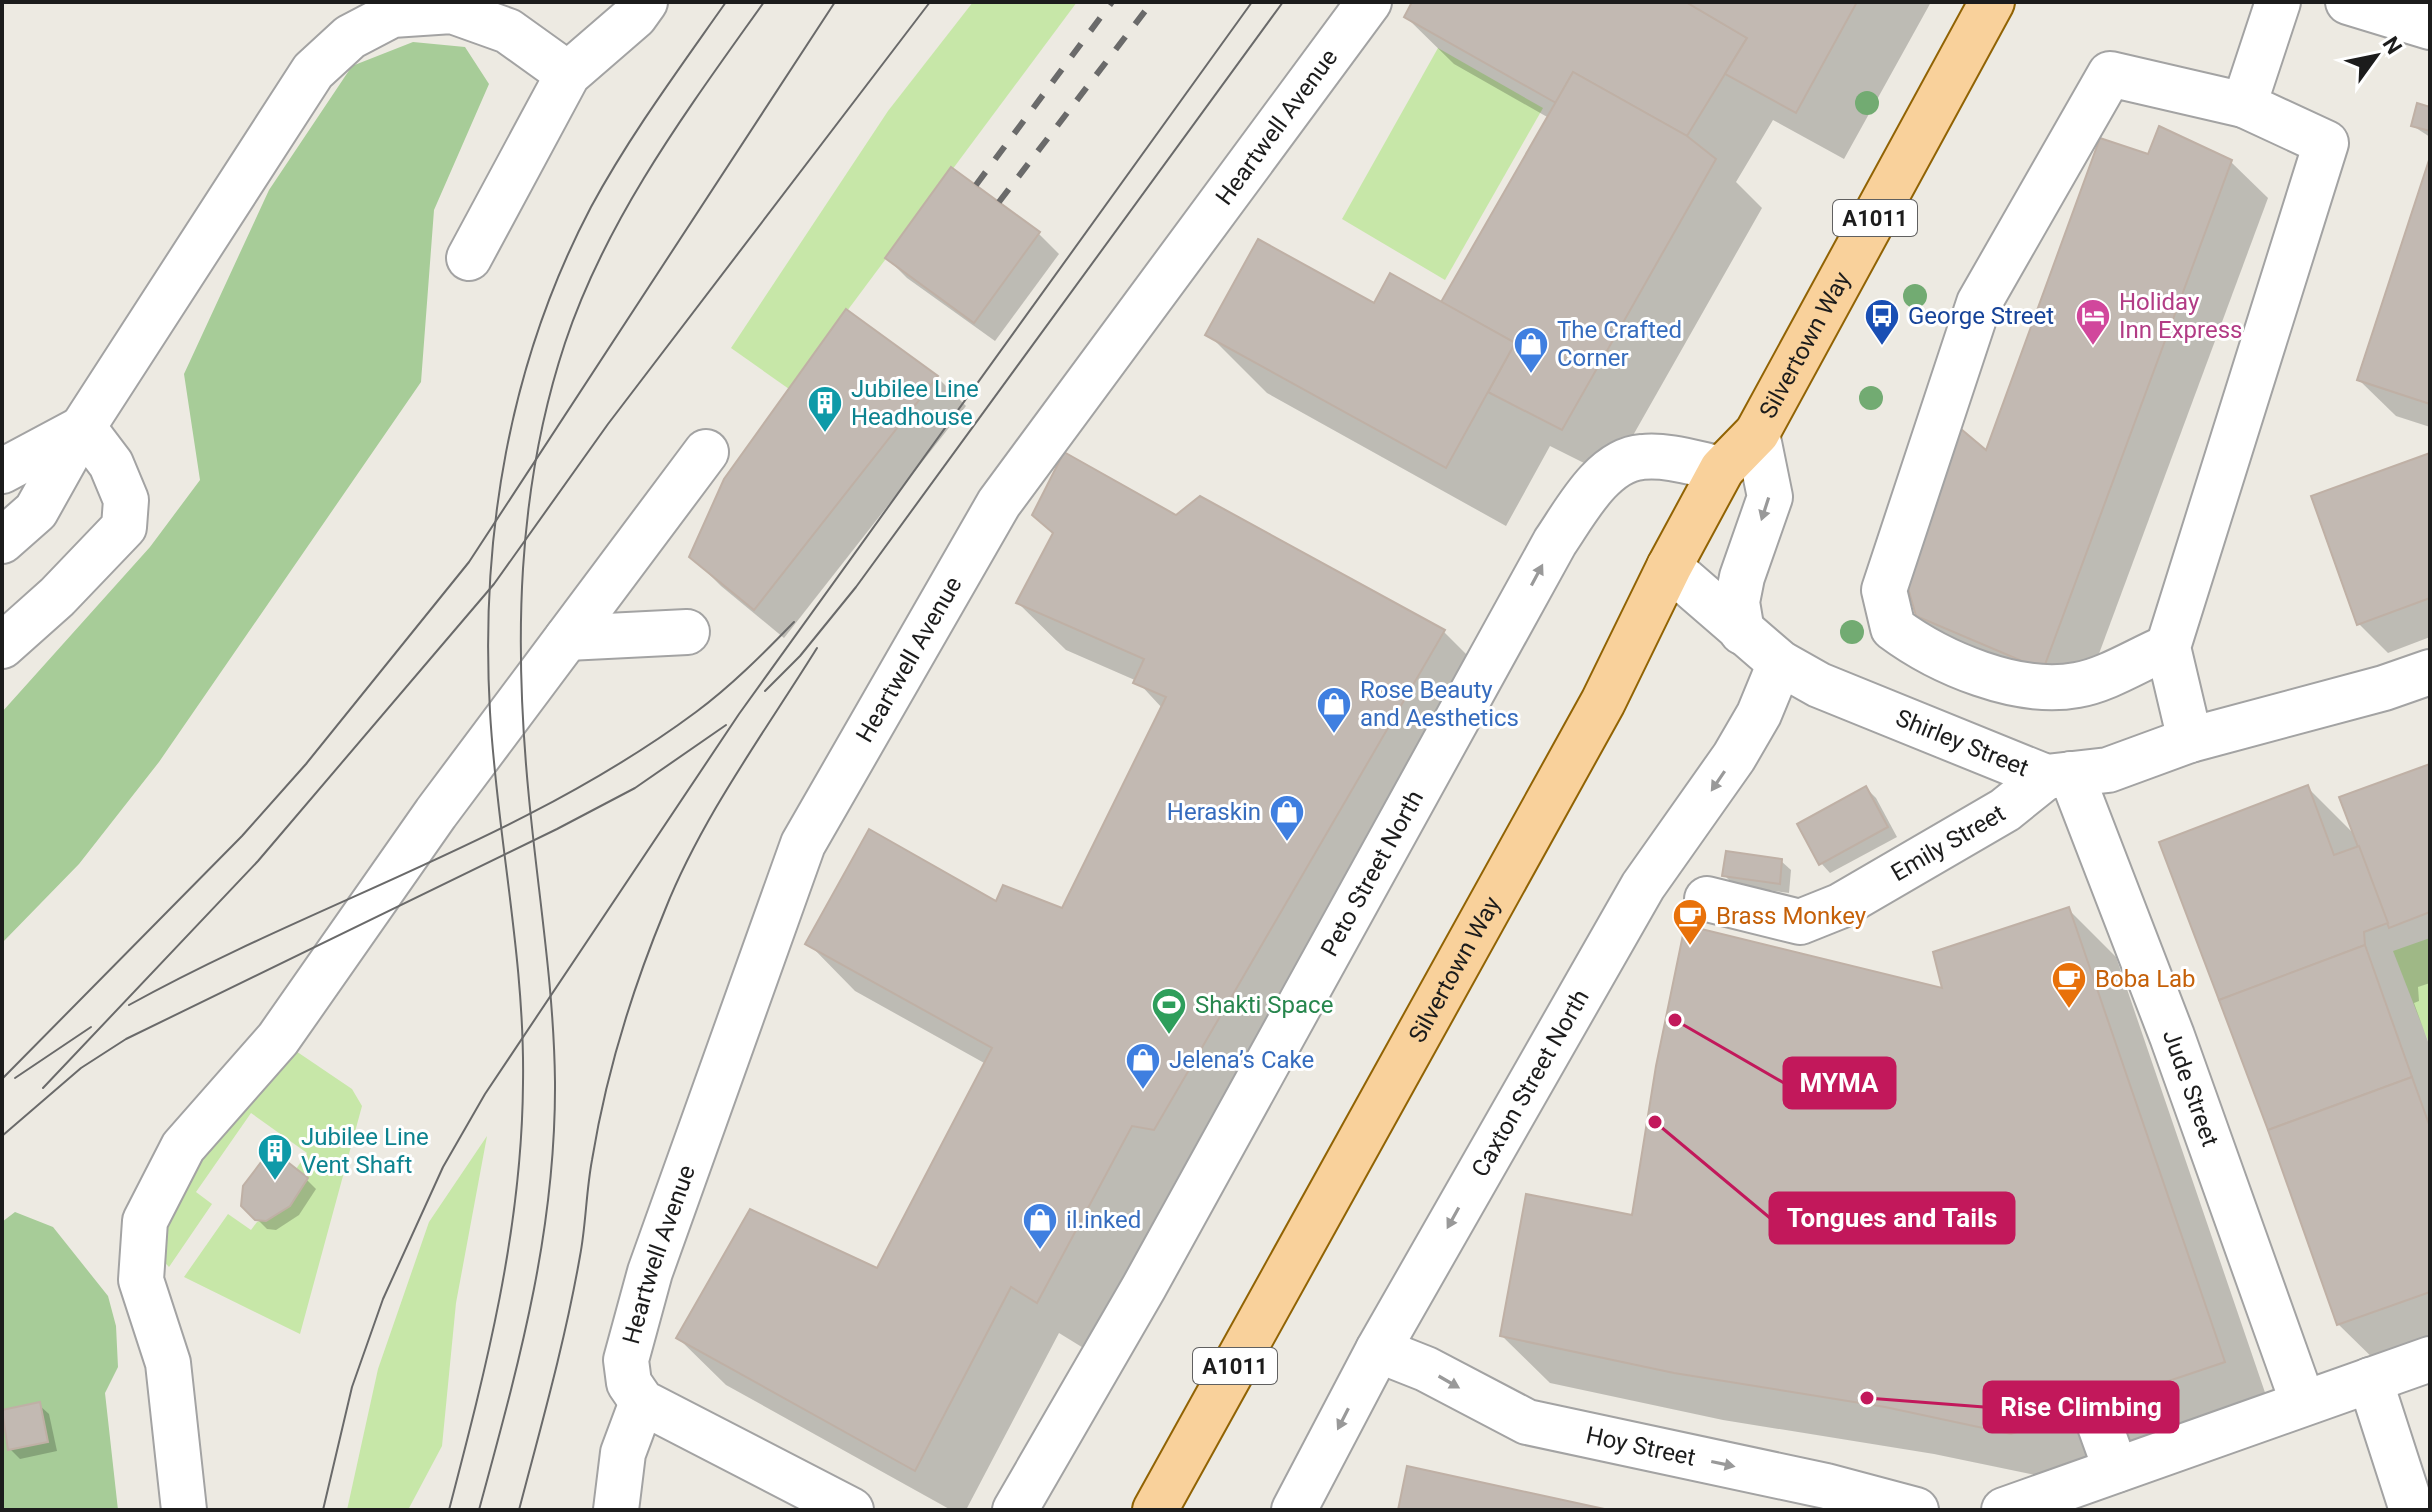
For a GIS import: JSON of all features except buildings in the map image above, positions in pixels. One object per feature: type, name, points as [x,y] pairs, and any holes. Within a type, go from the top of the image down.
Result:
[{"type":"main road","name":"Silvertown Way","points":[[1155,1510],[1603,702],[1669,567],[1722,469],[1757,433],[1992,2]]},
{"type":"street","points":[[469,258],[568,74],[635,16],[645,2]]},
{"type":"street","name":"Heartwell Avenue","points":[[642,1402],[629,1383],[626,1360],[650,1272],[803,844],[999,503],[1369,2]]},
{"type":"street","points":[[2244,105],[2278,2]]},
{"type":"street","points":[[2348,2],[2430,27]]},
{"type":"street","points":[[7,538],[36,511],[83,427],[313,71],[350,37],[392,15],[452,11],[508,31],[568,74]]},
{"type":"street","points":[[2168,647],[2079,685],[2029,689],[1924,651],[1893,628],[1884,590],[1979,303],[2110,74],[2244,105],[2326,143],[2168,647],[2190,740]]},
{"type":"street","points":[[2,471],[83,427]]},
{"type":"street","points":[[2,646],[57,597],[124,527],[126,500],[111,464],[83,427]]},
{"type":"street","name":"Silvertown Way","points":[[1742,632],[1737,602],[1742,577],[1770,497],[1757,433]]},
{"type":"street","points":[[184,1510],[168,1363],[141,1280],[145,1221],[183,1147],[278,1039],[384,883],[706,452]]},
{"type":"street","name":"Peto Street North","points":[[1015,1510],[1555,542],[1596,486],[1620,465],[1640,457],[1722,469]]},
{"type":"street","name":"Shirley Street","points":[[1669,567],[1780,663],[1851,699],[2058,775],[2108,770],[2190,740],[2384,688],[2430,672]]},
{"type":"street","points":[[567,638],[687,632]]},
{"type":"street","name":"Caxton Street North","points":[[1294,1510],[1378,1350],[1643,886],[1688,826],[1740,747],[1759,714],[1780,663]]},
{"type":"street","name":"Emily Street","points":[[1707,899],[1800,922],[1840,906],[2005,810],[2058,775]]},
{"type":"street","name":"Jude Street","points":[[2058,775],[2172,1036],[2303,1403]]},
{"type":"street","name":"Hoy Street","points":[[1378,1350],[1426,1369],[1527,1422],[1826,1486],[1916,1510]]},
{"type":"street","points":[[2004,1510],[2430,1359]]},
{"type":"street","points":[[2370,1380],[2412,1510]]},
{"type":"street","points":[[616,1510],[623,1453],[642,1402],[851,1510]]},
{"type":"street","points":[[2095,1412],[2116,1470]]},
{"type":"green space","points":[[973,2],[1077,2],[789,389],[731,348],[888,111]]},
{"type":"green space","points":[[413,42],[465,47],[489,84],[434,210],[421,382],[159,762],[79,864],[2,943],[2,712],[150,547],[200,480],[184,374],[269,190],[352,66]]},
{"type":"green space","points":[[1438,48],[1543,108],[1445,280],[1342,219]]},
{"type":"green space","points":[[2430,938],[2430,1046],[2393,951]]},
{"type":"green space","points":[[287,1045],[352,1089],[362,1106],[300,1334],[184,1277],[228,1214],[251,1230],[257,1222],[290,1206],[308,1179],[296,1169],[307,1153],[251,1113],[196,1192],[212,1204],[169,1267],[155,1252],[187,1173]]},
{"type":"green space","points":[[487,1136],[456,1303],[442,1446],[408,1510],[347,1510],[378,1369],[429,1222]]},
{"type":"green space","points":[[15,1212],[53,1227],[108,1296],[116,1326],[118,1367],[105,1393],[118,1510],[2,1510],[2,1222]]},
{"type":"tram line","points":[[449,1510],[500,1298],[521,1138],[520,990],[494,758],[488,646],[496,516],[506,452],[520,389],[539,327],[591,207],[638,128],[726,2]]},
{"type":"tram line","points":[[479,1510],[532,1299],[542,1246],[554,1138],[552,1011],[529,798],[521,683],[523,569],[537,455],[565,343],[603,252],[652,165],[764,2]]},
{"type":"tram line","points":[[2,1079],[242,836],[306,764],[469,562],[835,2]]},
{"type":"tram line","points":[[43,1088],[258,861],[494,584],[608,424],[930,2]]},
{"type":"tram line","points":[[323,1510],[352,1387],[383,1299],[443,1167],[485,1094],[739,714],[1252,2]]},
{"type":"tram line","points":[[765,691],[800,656],[856,587],[1283,2]]},
{"type":"tram line","points":[[129,1005],[200,968],[490,834],[561,797],[630,757],[696,712],[734,681],[794,622]]},
{"type":"tram line","points":[[519,1510],[574,1288],[590,1172],[605,1096],[621,1033],[642,971],[665,910],[697,842],[735,776],[817,648]]},
{"type":"tram line","points":[[2,1136],[81,1068],[126,1039],[557,829],[635,788],[726,725]]},
{"type":"tram line","points":[[15,1078],[91,1027]]},
{"type":"railway","points":[[976,185],[1112,2]]},
{"type":"railway","points":[[999,202],[1152,2]]},
{"type":"place","name":"George Street","points":[[1882,347]]},
{"type":"place","name":"Holiday Inn Express","points":[[2093,347]]},
{"type":"place","name":"The Crafted Corner","points":[[1531,375]]},
{"type":"place","name":"Jubilee Line Headhouse","points":[[825,434]]},
{"type":"place","name":"Rose Beauty and Aesthetics","points":[[1334,735]]},
{"type":"place","name":"Heraskin","points":[[1287,843]]},
{"type":"place","name":"Brass Monkey","points":[[1690,947]]},
{"type":"place","name":"Boba Lab","points":[[2069,1010]]},
{"type":"place","name":"MYMA","points":[[1675,1020]]},
{"type":"place","name":"Shakti Space","points":[[1169,1036]]},
{"type":"place","name":"Jelena’s Cake","points":[[1143,1091]]},
{"type":"place","name":"Tongues and Tails","points":[[1655,1122]]},
{"type":"place","name":"Jubilee Line Vent Shaft","points":[[275,1182]]},
{"type":"place","name":"il.inked","points":[[1040,1251]]},
{"type":"place","name":"Rise Climbing","points":[[1867,1398]]}]
